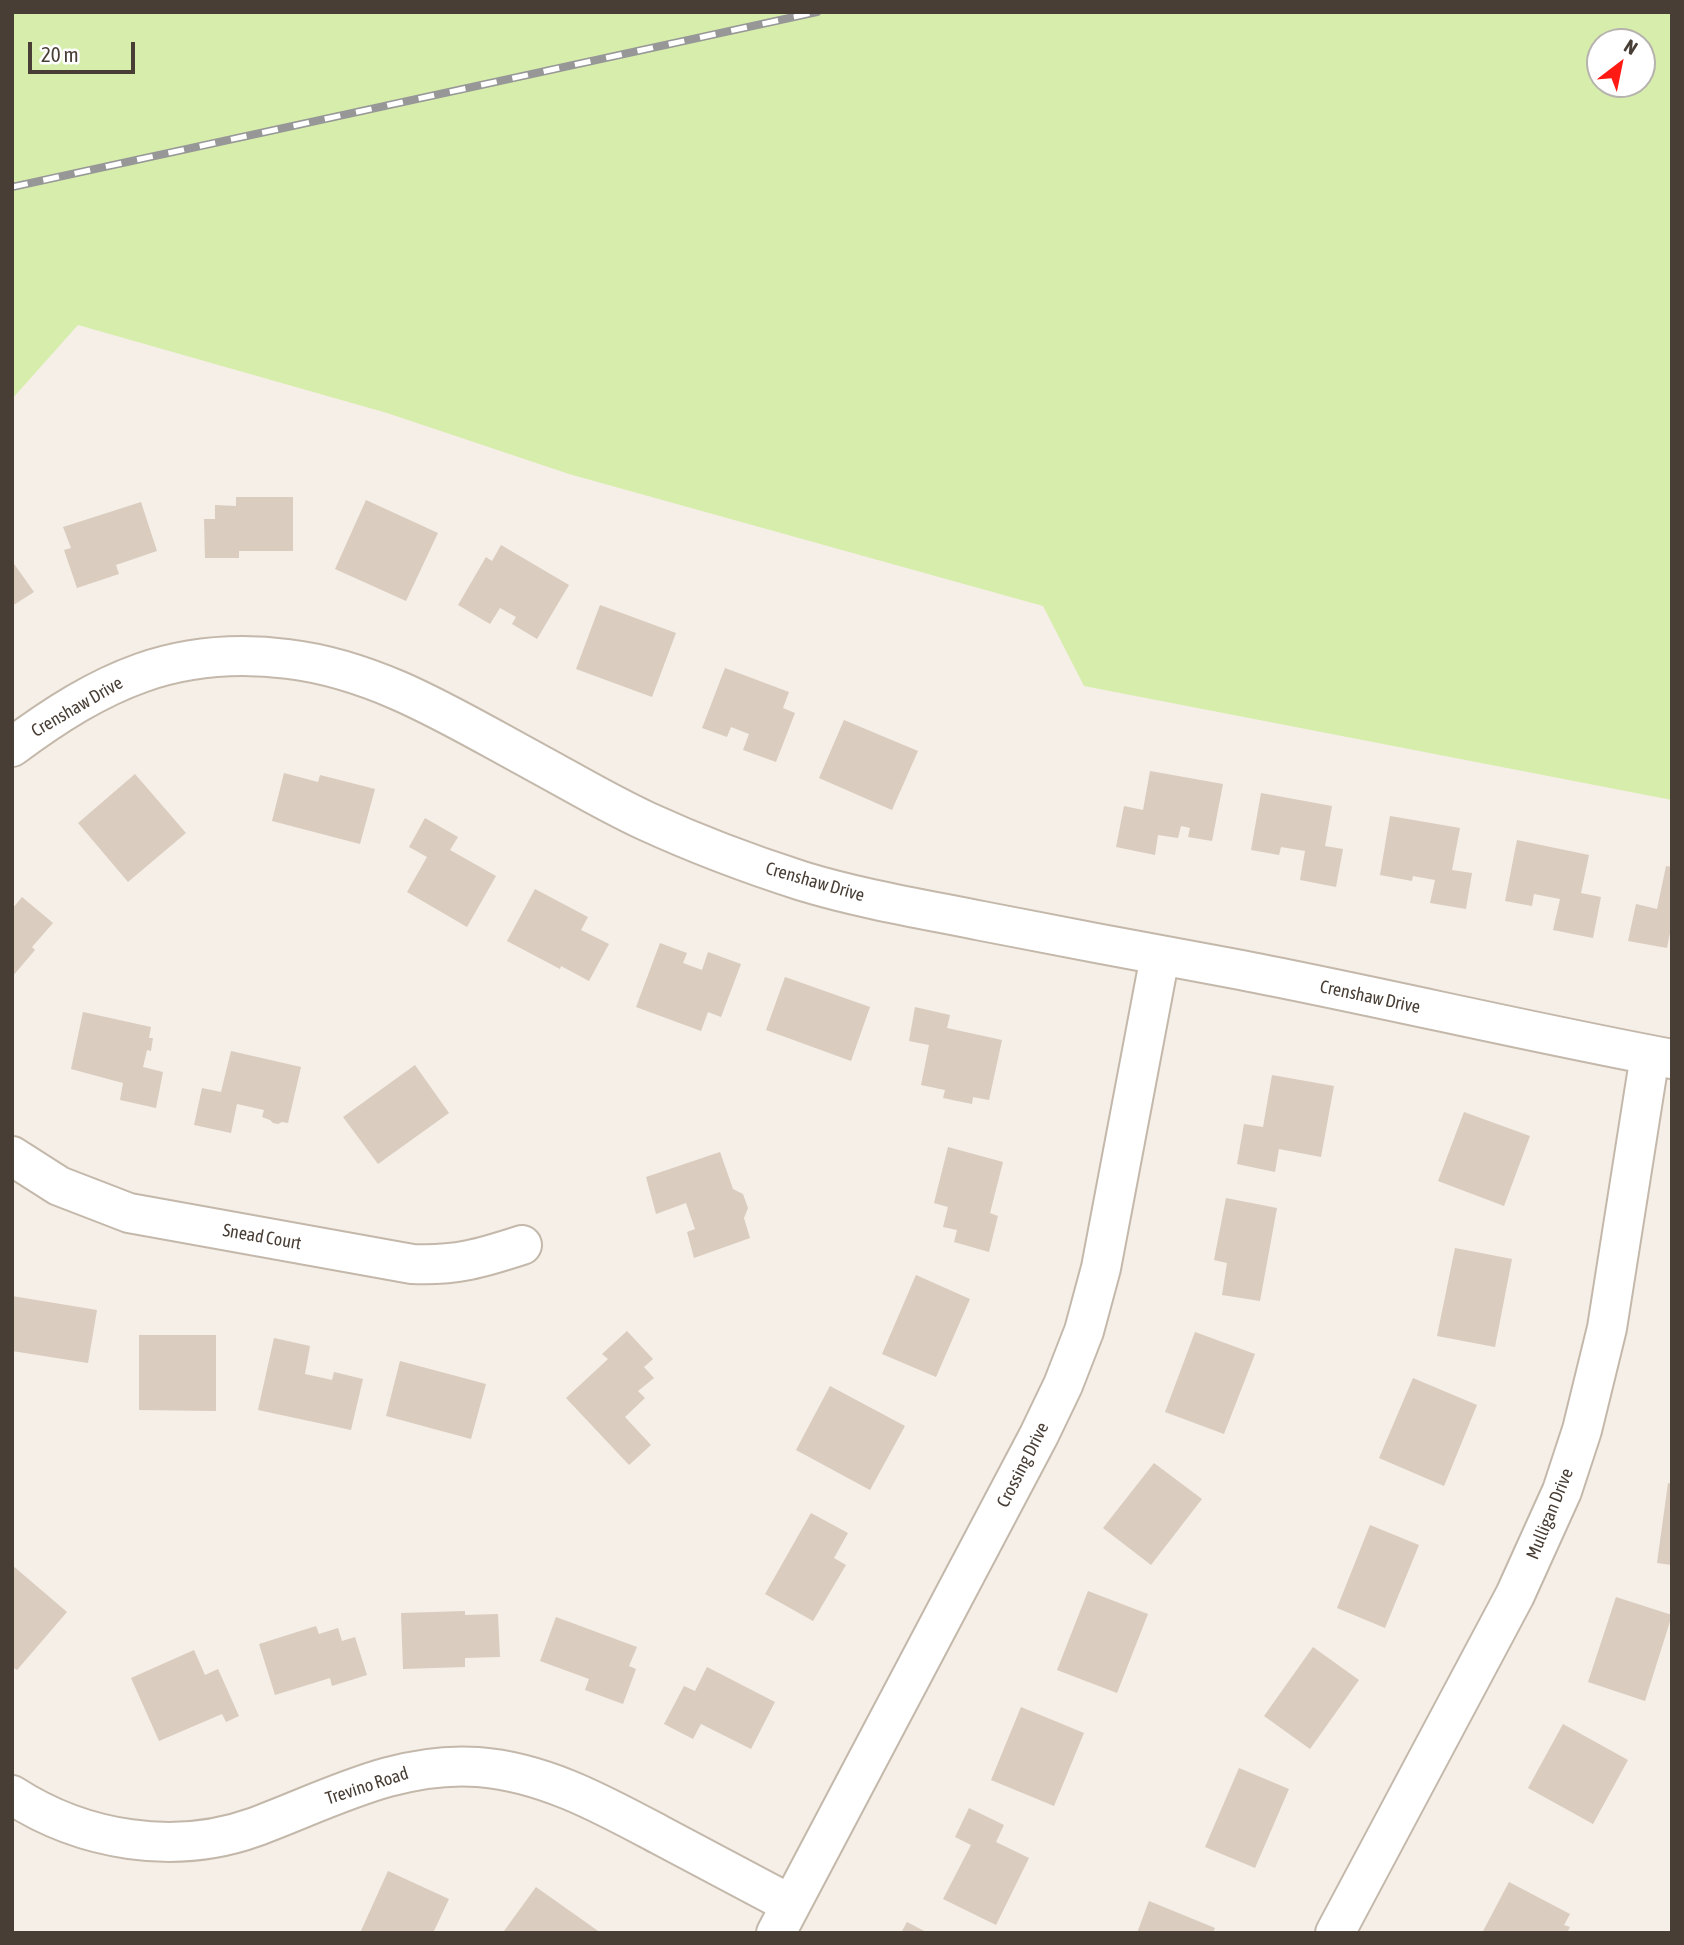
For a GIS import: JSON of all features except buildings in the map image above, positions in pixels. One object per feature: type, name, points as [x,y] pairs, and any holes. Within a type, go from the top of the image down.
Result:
[{"type":"street","name":"Crenshaw Drive","points":[[12,747],[49,720],[138,672],[196,657],[243,654],[332,666],[384,683],[428,703],[643,820],[728,855],[805,882],[905,906],[1238,970],[1661,1057]]},
{"type":"street","name":"Crossing Drive","points":[[783,1918],[1039,1435],[1072,1363],[1084,1331],[1101,1268],[1160,956]]},
{"type":"street","name":"Mulligan Drive","points":[[1335,1933],[1515,1595],[1562,1491],[1582,1430],[1607,1328],[1661,1057]]},
{"type":"street","name":"Snead Court","points":[[12,1156],[59,1186],[128,1213],[412,1264],[443,1265],[473,1261],[522,1245]]},
{"type":"street","name":"Trevino Road","points":[[12,1795],[76,1827],[113,1837],[173,1842],[212,1838],[253,1828],[371,1781],[400,1773],[431,1768],[477,1767],[531,1776],[588,1797],[783,1918]]},
{"type":"green space","points":[[12,12],[1672,12],[1672,800],[1084,686],[1043,606],[569,474],[387,413],[78,325],[12,399]]},
{"type":"railway","points":[[12,187],[817,12]]}]
